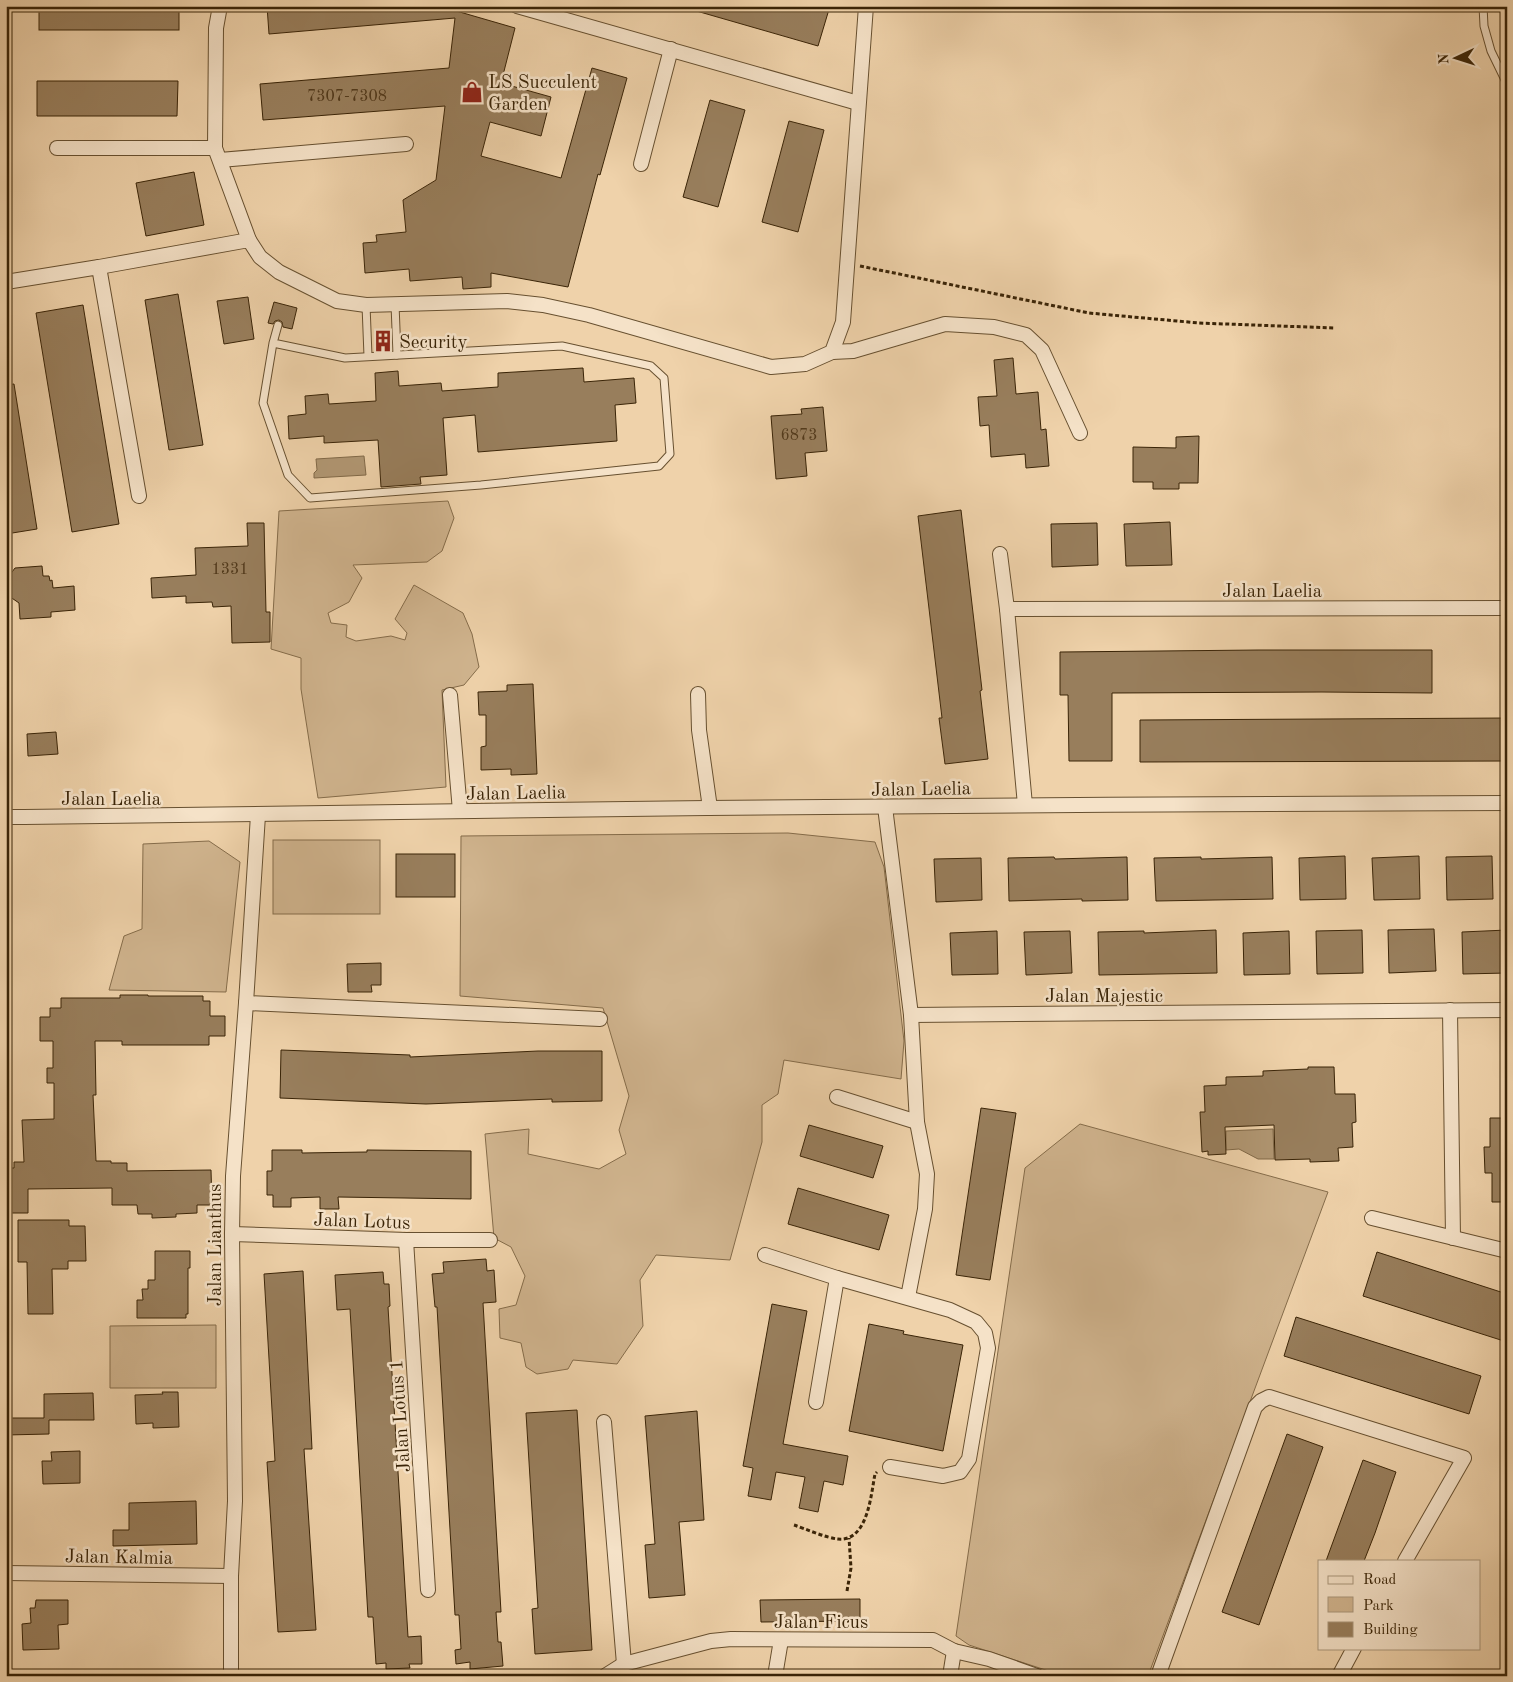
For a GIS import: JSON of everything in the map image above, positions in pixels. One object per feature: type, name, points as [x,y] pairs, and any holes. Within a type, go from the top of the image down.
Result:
[{"type":"street","points":[[220,6],[216,28],[218,154],[249,240],[260,257],[279,272],[337,301],[366,305],[507,301],[543,305],[772,367],[805,364],[832,352],[853,351],[945,324],[994,326],[1026,335],[1042,350],[1080,434]]},
{"type":"street","points":[[517,6],[858,103]]},
{"type":"street","points":[[832,352],[843,322],[866,6]]},
{"type":"street","points":[[641,164],[671,49]]},
{"type":"street","points":[[57,148],[218,154],[406,144]]},
{"type":"street","points":[[6,282],[249,240]]},
{"type":"street","points":[[99,267],[139,496]]},
{"type":"street","points":[[1000,554],[1008,610],[1026,805]]},
{"type":"street","name":"Jalan Laelia","points":[[1008,610],[1507,608]]},
{"type":"street","points":[[698,694],[699,730],[710,808]]},
{"type":"street","points":[[450,695],[460,811]]},
{"type":"street","name":"Jalan Laelia","points":[[6,817],[1026,805],[1507,803]]},
{"type":"street","points":[[885,808],[911,1015],[918,1122],[927,1174],[925,1209],[908,1297]]},
{"type":"street","name":"Jalan Lianthus","points":[[233,1674],[231,1576],[235,1501],[233,1176],[258,815]]},
{"type":"street","points":[[246,1003],[600,1019]]},
{"type":"street","points":[[1450,1010],[1453,1238]]},
{"type":"street","name":"Jalan Majestic","points":[[911,1015],[1507,1010]]},
{"type":"street","points":[[837,1097],[918,1122]]},
{"type":"street","points":[[1372,1218],[1507,1251]]},
{"type":"street","name":"Jalan Lotus","points":[[232,1234],[406,1240],[490,1240]]},
{"type":"street","name":"Jalan Lotus 1","points":[[406,1240],[428,1590]]},
{"type":"street","points":[[766,1255],[837,1278],[950,1310],[976,1322],[985,1333],[988,1348],[969,1459],[960,1472],[943,1476],[890,1467]]},
{"type":"street","points":[[816,1402],[837,1278]]},
{"type":"street","points":[[1158,1676],[1255,1407],[1269,1397],[1464,1458],[1406,1560]]},
{"type":"street","points":[[604,1422],[624,1664]]},
{"type":"street","name":"Jalan Kalmia","points":[[6,1573],[231,1576]]},
{"type":"street","name":"Jalan Ficus","points":[[605,1676],[624,1664],[711,1641],[731,1639],[933,1640],[954,1650],[989,1659],[1037,1676]]},
{"type":"street","points":[[775,1676],[781,1640]]},
{"type":"street","points":[[950,1676],[954,1650]]},
{"type":"street","points":[[1338,1676],[1353,1650]]},
{"type":"lane","points":[[1483,6],[1484,26],[1491,51],[1507,84]]},
{"type":"lane","points":[[395,304],[397,355]]},
{"type":"lane","points":[[366,305],[368,356]]},
{"type":"lane","points":[[273,343],[345,358],[562,346],[651,366],[664,378],[670,454],[659,466],[481,485],[310,498],[288,475],[263,403],[273,343],[278,325]]},
{"type":"path","points":[[847,263],[1090,313],[1199,323],[1334,328]]},
{"type":"path","points":[[794,1525],[839,1539],[849,1538],[858,1530],[868,1514],[875,1474],[881,1467],[890,1467]]},
{"type":"path","points":[[847,1591],[851,1568],[849,1538]]},
{"type":"green space","points":[[448,501],[454,518],[442,551],[427,562],[353,565],[362,578],[349,602],[328,613],[331,623],[347,625],[346,637],[356,641],[391,636],[405,640],[407,633],[395,619],[414,585],[463,613],[472,634],[479,667],[464,685],[442,690],[446,787],[318,798],[301,689],[301,658],[271,649],[279,511]]},
{"type":"green space","points":[[788,833],[875,842],[884,867],[904,1041],[901,1079],[784,1060],[778,1094],[762,1105],[762,1142],[730,1260],[656,1255],[640,1280],[643,1326],[617,1364],[573,1360],[568,1369],[537,1374],[526,1367],[521,1343],[500,1338],[499,1309],[516,1305],[525,1276],[511,1247],[494,1238],[485,1134],[529,1129],[528,1154],[599,1169],[626,1154],[619,1130],[629,1096],[603,1008],[460,996],[461,836]]},
{"type":"green space","points":[[273,840],[380,840],[380,914],[273,914]]},
{"type":"green space","points":[[209,841],[240,862],[226,992],[109,990],[124,936],[142,929],[143,844]]},
{"type":"green space","points":[[1080,1124],[1328,1192],[1148,1676],[1064,1676],[969,1645],[956,1636],[1025,1168]]},
{"type":"green space","points":[[216,1325],[216,1388],[110,1388],[110,1326]]},
{"type":"shaded area","points":[[364,456],[366,475],[314,478],[314,473],[317,470],[316,459]]},
{"type":"shaded area","points":[[1273,1129],[1274,1159],[1258,1159],[1239,1149],[1226,1150],[1226,1131]]},
{"type":"building","points":[[39,6],[179,6],[179,30],[39,30]]},
{"type":"building","points":[[267,6],[445,6],[446,8],[515,28],[501,83],[551,97],[541,136],[490,122],[481,156],[561,178],[592,68],[627,78],[600,175],[598,174],[568,287],[491,273],[491,287],[463,289],[462,277],[410,281],[409,269],[365,273],[363,243],[377,242],[376,235],[406,232],[403,200],[436,180],[445,106],[263,120],[260,84],[449,68],[455,18],[269,34]]},
{"type":"building","points":[[693,6],[830,6],[818,46],[693,10]]},
{"type":"building","points":[[37,81],[178,81],[177,116],[37,116]]},
{"type":"building","points":[[710,100],[745,110],[718,207],[683,197]]},
{"type":"building","points":[[789,121],[824,130],[798,232],[762,222]]},
{"type":"building","points":[[194,172],[204,225],[146,236],[136,183]]},
{"type":"building","points":[[178,294],[203,445],[169,450],[145,300]]},
{"type":"building","points":[[248,297],[254,339],[224,344],[217,301]]},
{"type":"building","points":[[274,302],[297,308],[292,329],[283,327],[282,322],[279,320],[273,324],[268,323]]},
{"type":"building","points":[[83,305],[119,524],[72,532],[36,313]]},
{"type":"building","points":[[1013,358],[1016,394],[1038,392],[1041,430],[1046,429],[1049,466],[1026,468],[1025,454],[991,457],[989,425],[980,426],[978,397],[997,396],[994,360]]},
{"type":"building","points":[[583,368],[584,382],[634,378],[636,403],[615,405],[617,441],[478,452],[475,415],[443,418],[447,475],[420,477],[421,484],[381,487],[378,440],[324,443],[324,436],[289,439],[288,416],[306,414],[305,396],[328,394],[329,404],[376,401],[375,373],[398,371],[399,386],[441,383],[442,391],[498,387],[498,373]]},
{"type":"building","points":[[14,384],[37,529],[6,534],[6,385]]},
{"type":"building","points":[[823,407],[827,451],[805,453],[807,476],[776,479],[771,416],[802,414],[801,409]]},
{"type":"building","points":[[1199,436],[1198,483],[1179,483],[1179,489],[1153,489],[1153,482],[1133,482],[1133,447],[1176,448],[1176,437]]},
{"type":"building","points":[[961,510],[988,759],[945,764],[939,718],[942,718],[918,516]]},
{"type":"building","points":[[1170,522],[1172,565],[1126,566],[1124,524]]},
{"type":"building","points":[[247,523],[264,523],[266,612],[270,612],[270,642],[232,643],[231,606],[213,607],[212,602],[186,603],[186,596],[152,598],[151,578],[196,575],[195,548],[248,546]]},
{"type":"building","points":[[1097,523],[1098,565],[1052,567],[1051,524]]},
{"type":"building","points":[[42,566],[43,576],[49,576],[50,581],[52,580],[53,588],[74,586],[75,610],[51,612],[51,617],[20,619],[19,603],[6,594],[6,580],[15,568]]},
{"type":"building","points":[[1432,650],[1432,693],[1112,693],[1112,761],[1069,761],[1068,695],[1060,695],[1060,652]]},
{"type":"building","points":[[533,684],[537,774],[511,775],[511,769],[481,770],[481,747],[486,746],[486,715],[479,715],[478,692],[507,691],[507,685]]},
{"type":"building","points":[[1507,718],[1507,761],[1140,762],[1140,720]]},
{"type":"building","points":[[56,732],[58,754],[28,756],[27,734]]},
{"type":"building","points":[[396,854],[455,854],[455,897],[396,897]]},
{"type":"building","points":[[1345,856],[1346,899],[1300,900],[1299,858]]},
{"type":"building","points":[[1419,856],[1420,899],[1374,900],[1372,858]]},
{"type":"building","points":[[1492,856],[1493,899],[1447,900],[1446,857]]},
{"type":"building","points":[[1054,857],[1055,859],[1127,857],[1128,900],[1009,901],[1008,858]]},
{"type":"building","points":[[1201,857],[1201,859],[1272,857],[1273,899],[1156,901],[1154,858]]},
{"type":"building","points":[[981,858],[982,900],[936,902],[934,859]]},
{"type":"building","points":[[1434,929],[1436,971],[1389,973],[1388,930]]},
{"type":"building","points":[[1216,930],[1217,973],[1099,975],[1098,932],[1144,931],[1144,933]]},
{"type":"building","points":[[1362,930],[1363,973],[1317,974],[1316,931]]},
{"type":"building","points":[[1507,930],[1507,973],[1463,974],[1462,932]]},
{"type":"building","points":[[997,931],[998,974],[952,975],[950,933]]},
{"type":"building","points":[[1070,931],[1072,973],[1026,975],[1024,932]]},
{"type":"building","points":[[1289,931],[1290,974],[1244,975],[1243,933]]},
{"type":"building","points":[[381,963],[381,985],[371,985],[372,992],[348,992],[347,964]]},
{"type":"building","points":[[120,995],[203,996],[203,1001],[210,1001],[210,1016],[225,1016],[225,1036],[209,1036],[209,1045],[122,1045],[122,1041],[95,1041],[96,1095],[93,1095],[96,1161],[127,1163],[127,1171],[211,1170],[212,1205],[197,1205],[197,1213],[176,1214],[176,1217],[152,1218],[152,1214],[138,1214],[137,1205],[112,1205],[112,1188],[28,1189],[28,1213],[6,1213],[6,1168],[14,1168],[14,1162],[24,1162],[22,1120],[54,1119],[54,1083],[47,1083],[47,1068],[53,1068],[53,1041],[40,1041],[40,1017],[50,1017],[50,1008],[61,1008],[61,998],[120,998]]},
{"type":"building","points":[[281,1050],[410,1055],[410,1057],[538,1051],[602,1051],[602,1101],[552,1102],[552,1099],[426,1104],[280,1098]]},
{"type":"building","points":[[1308,1067],[1334,1067],[1335,1094],[1355,1094],[1356,1122],[1352,1123],[1353,1147],[1338,1148],[1339,1161],[1310,1162],[1310,1159],[1275,1160],[1274,1125],[1225,1127],[1226,1154],[1208,1155],[1208,1151],[1202,1152],[1200,1112],[1205,1112],[1204,1086],[1226,1085],[1226,1077],[1263,1076],[1263,1071],[1308,1069]]},
{"type":"building","points":[[981,1108],[1016,1113],[990,1280],[956,1275]]},
{"type":"building","points":[[1490,1118],[1507,1118],[1507,1202],[1492,1202],[1492,1173],[1485,1173],[1484,1147],[1490,1147]]},
{"type":"building","points":[[809,1125],[883,1146],[873,1178],[800,1156]]},
{"type":"building","points":[[272,1150],[302,1150],[302,1153],[367,1152],[367,1150],[471,1151],[471,1199],[338,1197],[339,1209],[320,1209],[320,1197],[291,1198],[291,1207],[273,1207],[273,1195],[267,1195],[267,1171],[272,1171]]},
{"type":"building","points":[[798,1188],[889,1215],[879,1250],[788,1224]]},
{"type":"building","points":[[18,1220],[69,1220],[69,1226],[85,1226],[86,1261],[68,1261],[68,1269],[52,1269],[53,1314],[28,1314],[27,1262],[18,1262]]},
{"type":"building","points":[[155,1251],[190,1251],[188,1314],[186,1314],[186,1318],[137,1318],[137,1300],[143,1300],[142,1289],[148,1289],[148,1280],[155,1280]]},
{"type":"building","points":[[1377,1252],[1507,1294],[1507,1342],[1363,1296]]},
{"type":"building","points":[[486,1259],[487,1271],[494,1270],[496,1302],[483,1303],[501,1612],[496,1612],[498,1642],[501,1642],[503,1666],[470,1669],[470,1662],[456,1664],[455,1650],[461,1649],[459,1615],[455,1615],[437,1307],[435,1307],[432,1274],[444,1273],[443,1262]]},
{"type":"building","points":[[303,1271],[312,1449],[304,1449],[316,1630],[278,1632],[267,1462],[275,1461],[264,1274]]},
{"type":"building","points":[[383,1272],[384,1284],[389,1284],[390,1306],[388,1307],[408,1637],[421,1636],[422,1664],[409,1664],[410,1668],[386,1669],[386,1663],[376,1664],[373,1617],[368,1617],[350,1309],[337,1310],[335,1275]]},
{"type":"building","points":[[772,1304],[807,1311],[783,1444],[848,1456],[843,1485],[824,1481],[818,1512],[799,1508],[805,1477],[776,1472],[771,1500],[748,1496],[753,1468],[743,1466]]},
{"type":"building","points":[[1296,1317],[1481,1376],[1469,1414],[1284,1356]]},
{"type":"building","points":[[869,1324],[904,1331],[903,1334],[963,1345],[943,1451],[849,1431]]},
{"type":"building","points":[[162,1392],[178,1392],[179,1427],[153,1428],[153,1423],[136,1424],[135,1395],[163,1394]]},
{"type":"building","points":[[93,1393],[94,1420],[49,1420],[49,1434],[6,1435],[6,1418],[44,1418],[44,1394]]},
{"type":"building","points":[[577,1410],[592,1650],[535,1654],[532,1609],[538,1608],[526,1413]]},
{"type":"building","points":[[697,1411],[704,1520],[679,1522],[685,1595],[649,1598],[645,1545],[655,1544],[645,1416]]},
{"type":"building","points":[[1287,1434],[1323,1447],[1259,1625],[1222,1612]]},
{"type":"building","points":[[80,1451],[80,1483],[43,1484],[42,1461],[52,1461],[51,1452]]},
{"type":"building","points":[[1363,1460],[1396,1472],[1364,1560],[1326,1560]]},
{"type":"building","points":[[196,1501],[197,1544],[113,1546],[113,1530],[129,1530],[129,1503]]},
{"type":"building","points":[[860,1599],[860,1621],[761,1622],[760,1600]]},
{"type":"building","points":[[36,1600],[68,1600],[68,1624],[58,1625],[59,1649],[23,1650],[22,1624],[31,1623],[30,1608],[35,1608]]},
{"type":"place","name":"LS Succulent Garden","points":[[472,92]]},
{"type":"place","name":"Security","points":[[383,341]]}]
